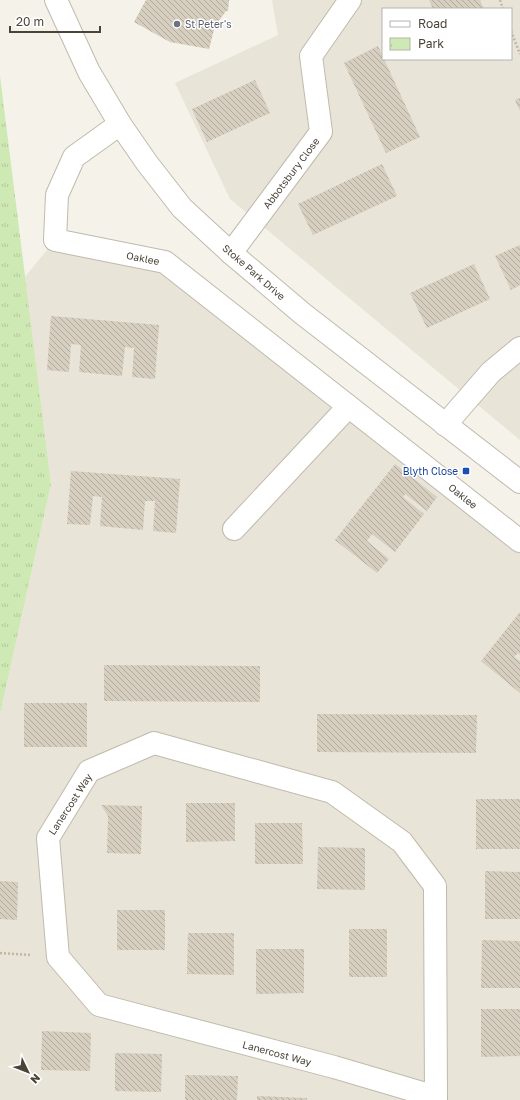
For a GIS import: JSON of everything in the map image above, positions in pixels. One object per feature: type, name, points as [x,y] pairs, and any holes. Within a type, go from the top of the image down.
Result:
[{"type":"street","name":"Stoke Park Drive","points":[[56,0],[89,72],[120,124],[146,163],[182,208],[231,253],[303,314],[444,425],[520,482]]},
{"type":"street","name":"Abbotsbury Close","points":[[231,253],[321,132],[311,56],[350,0]]},
{"type":"street","name":"Oaklee","points":[[120,124],[74,157],[57,195],[56,240],[165,262],[520,541]]},
{"type":"street","points":[[444,425],[491,372],[520,348]]},
{"type":"street","points":[[234,529],[348,407]]},
{"type":"street","name":"Lanercost Way","points":[[154,743],[332,792],[402,842],[435,886],[436,1098],[334,1068],[99,1005],[58,957],[48,838],[89,771],[154,743]]},
{"type":"path","points":[[512,34],[520,54]]},
{"type":"shaded area","points":[[272,0],[520,0],[520,440],[230,199],[175,83],[278,35]]},
{"type":"shaded area","points":[[55,240],[165,262],[520,541],[520,1100],[0,1100],[0,714],[51,484],[25,277]]},
{"type":"green space","points":[[0,76],[51,484],[0,714]]},
{"type":"building","name":"St Peter's","points":[[146,0],[229,0],[228,11],[226,11],[215,26],[209,49],[170,42],[134,22]]},
{"type":"building","points":[[429,0],[480,0],[484,8],[433,8]]},
{"type":"building","points":[[378,46],[382,55],[382,60],[384,60],[420,137],[386,153],[344,63]]},
{"type":"building","points":[[255,80],[270,113],[207,142],[192,109]]},
{"type":"building","points":[[520,98],[520,111],[515,100]]},
{"type":"building","points":[[382,164],[397,196],[313,235],[298,204]]},
{"type":"building","points":[[520,245],[520,285],[511,290],[495,256]]},
{"type":"building","points":[[474,264],[490,299],[427,328],[410,293]]},
{"type":"building","points":[[51,316],[159,325],[155,379],[132,377],[134,348],[125,347],[122,376],[79,372],[81,345],[71,344],[69,372],[47,370]]},
{"type":"building","points":[[395,464],[437,497],[427,511],[405,494],[403,497],[424,514],[395,552],[372,534],[367,541],[389,559],[377,573],[335,540]]},
{"type":"building","points":[[71,471],[180,479],[176,533],[153,531],[155,501],[145,501],[143,530],[100,526],[102,497],[93,496],[90,525],[67,524]]},
{"type":"building","points":[[520,612],[520,655],[518,653],[514,657],[520,661],[520,693],[481,661]]},
{"type":"building","points":[[104,665],[260,666],[260,702],[104,701]]},
{"type":"building","points":[[24,703],[87,703],[87,747],[24,747]]},
{"type":"building","points":[[317,714],[477,715],[476,753],[317,752]]},
{"type":"building","points":[[476,799],[520,799],[520,849],[476,849]]},
{"type":"building","points":[[186,803],[235,803],[235,841],[186,842]]},
{"type":"building","points":[[101,805],[142,806],[141,854],[107,853],[108,816]]},
{"type":"building","points":[[255,823],[302,823],[303,864],[255,864]]},
{"type":"building","points":[[318,847],[365,848],[365,890],[317,889]]},
{"type":"building","points":[[485,871],[520,872],[520,919],[485,919]]},
{"type":"building","points":[[0,881],[18,882],[17,920],[0,919]]},
{"type":"building","points":[[117,910],[165,910],[165,950],[117,950]]},
{"type":"building","points":[[349,929],[387,929],[387,977],[349,977]]},
{"type":"building","points":[[188,933],[234,933],[234,975],[187,974]]},
{"type":"building","points":[[482,940],[520,941],[520,988],[481,988]]},
{"type":"building","points":[[256,949],[304,949],[304,993],[256,994]]},
{"type":"building","points":[[481,1009],[520,1009],[520,1056],[481,1057]]},
{"type":"building","points":[[42,1031],[91,1033],[90,1071],[41,1070]]},
{"type":"building","points":[[115,1053],[162,1054],[161,1092],[115,1091]]},
{"type":"building","points":[[185,1075],[238,1076],[237,1100],[185,1100]]},
{"type":"building","points":[[257,1096],[307,1098],[307,1100],[257,1100]]},
{"type":"place","name":"St Peter's","points":[[177,24]]},
{"type":"place","name":"Blyth Close","points":[[466,471]]}]
